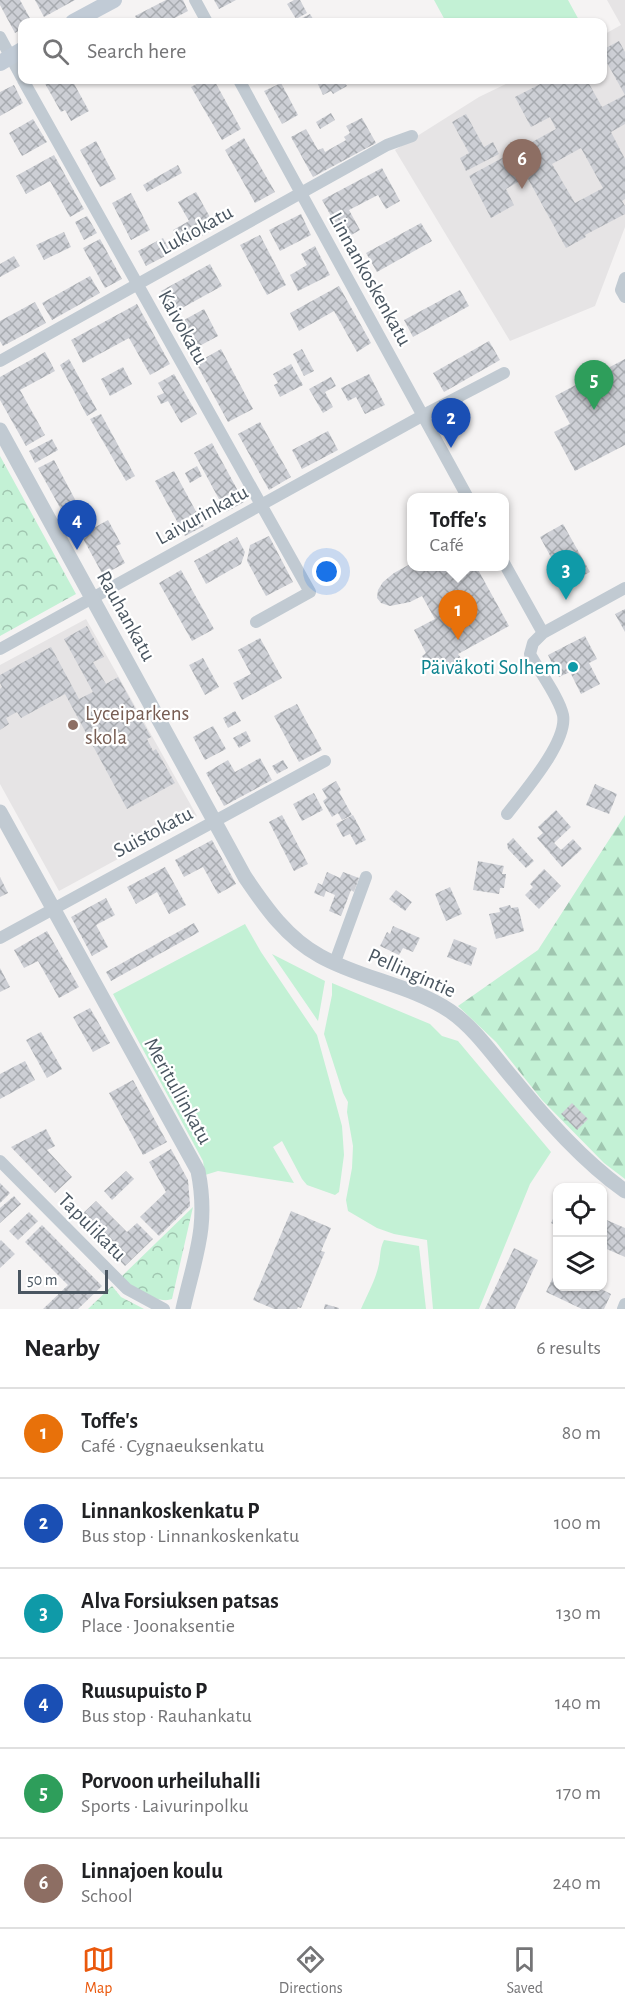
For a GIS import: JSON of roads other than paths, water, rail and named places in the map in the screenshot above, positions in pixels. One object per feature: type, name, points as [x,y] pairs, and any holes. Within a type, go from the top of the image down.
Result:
[{"type":"main road","points":[[80,18],[114,0]]},
{"type":"street","points":[[195,0],[205,18]]},
{"type":"street","name":"Kaivokatu","points":[[0,37],[18,69]]},
{"type":"street","name":"Kaivokatu","points":[[26,84],[136,285],[310,592],[256,622]]},
{"type":"street","name":"Linnankoskenkatu","points":[[240,84],[465,493]]},
{"type":"street","name":"Lukiokatu","points":[[0,361],[387,145],[412,136]]},
{"type":"street","points":[[625,278],[621,290],[625,297]]},
{"type":"street","name":"Laivurinkatu","points":[[0,649],[423,415],[504,373]]},
{"type":"street","name":"Rauhankatu","points":[[0,430],[216,821]]},
{"type":"street","points":[[508,571],[543,633]]},
{"type":"street","points":[[507,814],[542,768],[563,725],[562,715],[556,701],[530,654],[533,643],[543,633],[625,588]]},
{"type":"street","name":"Suistokatu","points":[[0,938],[326,760]]},
{"type":"street","name":"Meritullinkatu","points":[[0,812],[198,1171],[202,1192],[201,1237],[183,1309]]},
{"type":"street","name":"Pellingintie","points":[[216,821],[245,877],[282,927],[320,956],[430,1000],[453,1013],[476,1034],[546,1118],[597,1169],[625,1191]]},
{"type":"street","points":[[335,963],[366,877]]},
{"type":"street","name":"Tapulikatu","points":[[0,1161],[127,1289],[164,1309]]},
{"type":"street","points":[[623,1309],[625,1304]]},
{"type":"place","name":"Linnajoen koulu","points":[[522,189]]},
{"type":"place","name":"Porvoon urheiluhalli","points":[[594,410]]},
{"type":"place","name":"Linnankoskenkatu P","points":[[451,448]]},
{"type":"place","name":"Ruusupuisto P","points":[[77,550]]},
{"type":"place","name":"Alva Forsiuksen patsas","points":[[566,600]]},
{"type":"place","name":"Toffe's","points":[[458,640]]},
{"type":"place","name":"Päiväkoti Solhem","points":[[573,667]]},
{"type":"place","name":"Lyceiparkens skola","points":[[73,725]]}]
